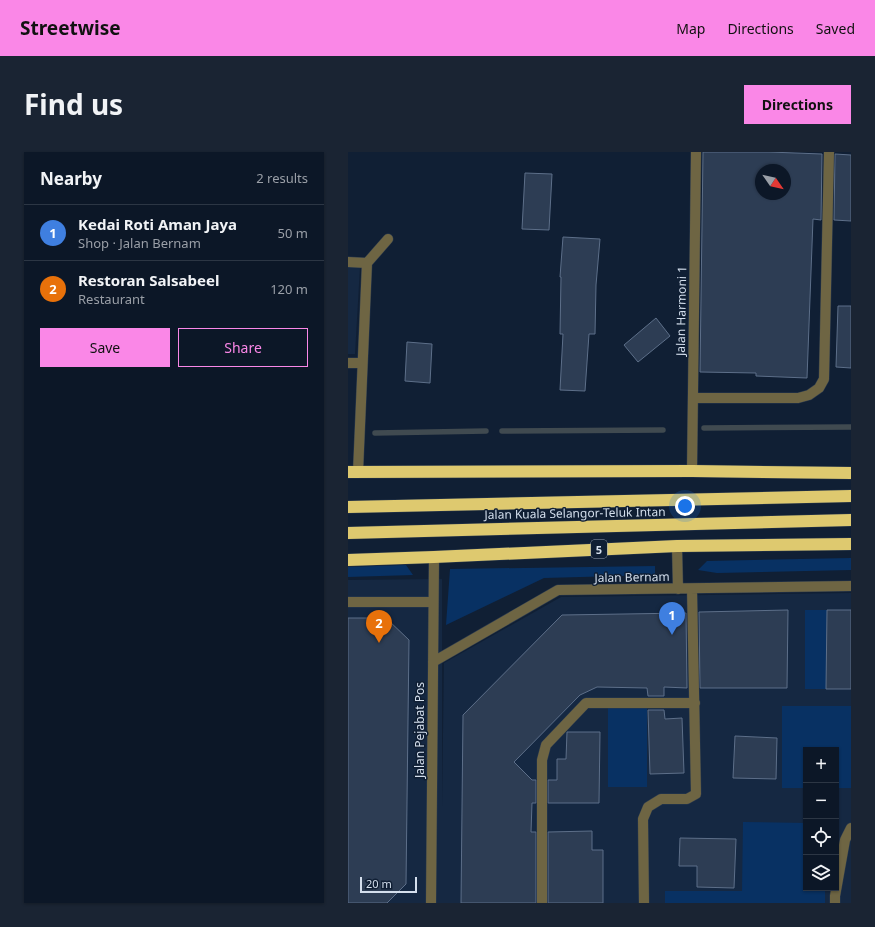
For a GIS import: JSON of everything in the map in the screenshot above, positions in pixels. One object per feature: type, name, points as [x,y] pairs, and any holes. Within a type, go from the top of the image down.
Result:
[{"type":"highway","points":[[353,472],[692,471],[851,473]]},
{"type":"highway","name":"Jalan Kuala Selangor-Teluk Intan","points":[[348,507],[851,496]]},
{"type":"highway","name":"Jalan Kuala Selangor-Teluk Intan","points":[[348,533],[851,520]]},
{"type":"highway","name":"5","points":[[348,560],[677,546],[851,544]]},
{"type":"street","name":"Jalan Harmoni 1","points":[[692,471],[696,152]]},
{"type":"street","points":[[693,398],[798,398],[809,395],[819,388],[824,379],[829,152]]},
{"type":"street","points":[[353,472],[362,363],[367,263],[388,239]]},
{"type":"street","points":[[348,262],[367,263]]},
{"type":"street","points":[[348,363],[362,363]]},
{"type":"street","points":[[677,546],[678,589]]},
{"type":"street","name":"Jalan Pejabat Pos","points":[[431,903],[434,557]]},
{"type":"street","name":"Jalan Bernam","points":[[433,662],[558,590],[851,586]]},
{"type":"street","points":[[644,903],[643,819],[648,807],[661,799],[687,799],[696,794],[692,589]]},
{"type":"street","points":[[348,602],[433,602]]},
{"type":"street","points":[[542,903],[542,760],[546,745],[586,703],[695,703]]},
{"type":"street","points":[[835,903],[845,840],[851,828]]},
{"type":"shaded area","points":[[348,266],[360,267],[355,354],[348,354]]},
{"type":"shaded area","points":[[851,558],[851,570],[717,573],[698,570],[707,561]]},
{"type":"shaded area","points":[[406,565],[413,575],[348,577],[348,567]]},
{"type":"shaded area","points":[[655,566],[655,575],[544,578],[446,625],[450,569]]},
{"type":"shaded area","points":[[442,579],[442,808],[444,663],[561,597],[851,593],[851,903],[348,903],[348,580]]},
{"type":"shaded area","points":[[805,610],[827,610],[826,689],[805,689]]},
{"type":"shaded area","points":[[608,704],[647,704],[647,787],[608,787]]},
{"type":"shaded area","points":[[782,706],[851,706],[851,788],[839,788],[839,747],[803,747],[803,788],[782,788]]},
{"type":"shaded area","points":[[743,822],[803,823],[803,891],[825,891],[825,903],[665,903],[665,891],[742,891]]},
{"type":"building","points":[[703,152],[822,154],[821,220],[813,219],[807,378],[756,376],[756,373],[700,372]]},
{"type":"building","points":[[835,154],[851,155],[851,221],[834,220]]},
{"type":"building","points":[[525,173],[552,174],[549,230],[522,229]]},
{"type":"building","points":[[563,237],[600,239],[596,285],[595,334],[589,334],[585,391],[560,390],[563,334],[560,334],[560,277]]},
{"type":"building","points":[[838,306],[851,306],[851,368],[836,367]]},
{"type":"building","points":[[656,318],[670,336],[638,362],[624,345]]},
{"type":"building","points":[[407,342],[432,344],[430,383],[405,381]]},
{"type":"building","points":[[788,610],[787,688],[700,688],[699,612]]},
{"type":"building","points":[[827,610],[851,610],[851,689],[826,689]]},
{"type":"building","points":[[686,613],[687,688],[664,687],[664,696],[648,696],[647,688],[597,687],[580,695],[514,762],[532,780],[536,780],[536,803],[532,803],[531,832],[536,832],[536,903],[461,903],[463,715],[562,615]]},
{"type":"building","points":[[348,618],[386,618],[409,640],[406,884],[387,903],[348,903]]},
{"type":"building","points":[[648,710],[664,710],[665,719],[682,718],[684,773],[650,774]]},
{"type":"building","points":[[567,732],[600,732],[599,803],[548,803],[548,780],[557,780],[557,759],[566,759]]},
{"type":"building","points":[[735,736],[777,738],[776,779],[733,778]]},
{"type":"building","points":[[592,831],[592,850],[603,850],[603,903],[548,903],[548,832]]},
{"type":"building","points":[[680,838],[736,839],[734,888],[697,887],[697,866],[679,866]]},
{"type":"waterway","points":[[704,428],[851,427]]},
{"type":"waterway","points":[[502,431],[663,430]]},
{"type":"waterway","points":[[375,433],[486,431]]},
{"type":"place","name":"Kedai Roti Aman Jaya","points":[[672,635]]},
{"type":"place","name":"Restoran Salsabeel","points":[[379,643]]}]
